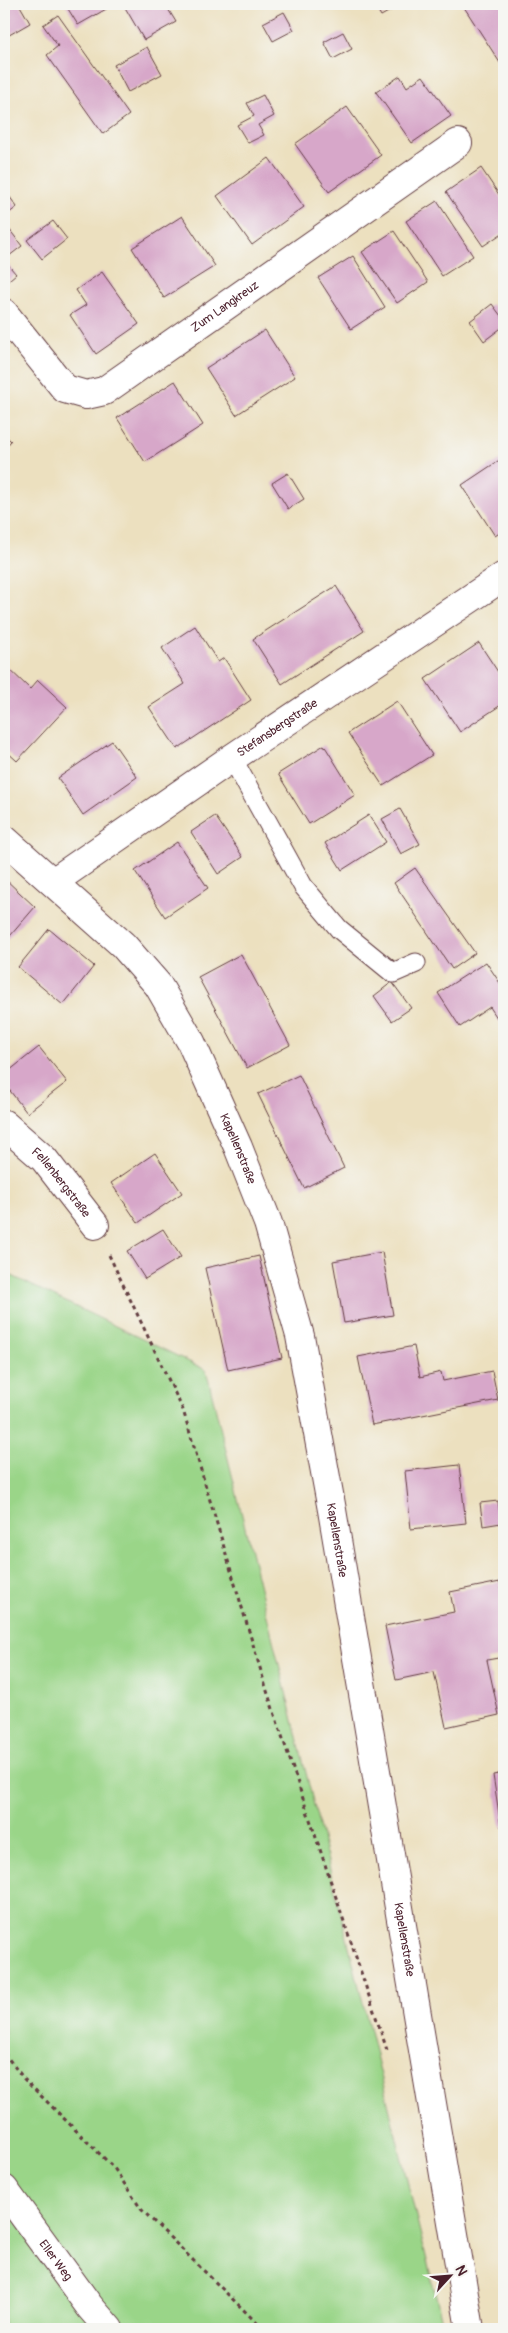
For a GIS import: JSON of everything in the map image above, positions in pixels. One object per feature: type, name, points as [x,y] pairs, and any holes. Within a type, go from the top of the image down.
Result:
[{"type":"street","name":"Zum Langkreuz","points":[[4,313],[66,389],[86,395],[104,391],[458,143]]},
{"type":"street","name":"Stefansbergstraße","points":[[53,882],[232,758],[504,576]]},
{"type":"street","name":"Kapellenstraße","points":[[4,840],[123,945],[158,985],[191,1042],[238,1147],[268,1223],[300,1336],[332,1510],[470,2329]]},
{"type":"street","name":"Fellenbergstraße","points":[[4,1124],[44,1159],[94,1225]]},
{"type":"street","name":"Eller Weg","points":[[4,2189],[108,2329]]},
{"type":"lane","points":[[232,758],[303,886],[339,929],[393,973],[416,963]]},
{"type":"path","points":[[94,1225],[183,1410],[266,1688],[388,2054]]},
{"type":"path","points":[[4,2053],[24,2080],[114,2168],[141,2209],[263,2329]]},
{"type":"green space","points":[[4,1272],[206,1370],[444,2329],[4,2329]]},
{"type":"building","points":[[4,4],[19,4],[30,23],[4,38]]},
{"type":"building","points":[[65,4],[115,4],[78,25]]},
{"type":"building","points":[[123,4],[165,4],[176,22],[144,40]]},
{"type":"building","points":[[374,4],[397,4],[399,6],[381,16]]},
{"type":"building","points":[[462,4],[504,4],[504,69]]},
{"type":"building","points":[[284,12],[294,30],[273,41],[263,23]]},
{"type":"building","points":[[58,15],[129,115],[103,134],[47,55],[58,46],[43,25]]},
{"type":"building","points":[[343,32],[352,49],[333,59],[324,42]]},
{"type":"building","points":[[147,47],[162,74],[128,92],[114,65]]},
{"type":"building","points":[[400,76],[407,87],[423,76],[451,116],[412,143],[376,92]]},
{"type":"building","points":[[263,95],[274,116],[258,125],[264,135],[248,143],[237,125],[254,116],[247,103]]},
{"type":"building","points":[[347,107],[381,155],[329,192],[295,144]]},
{"type":"building","points":[[269,158],[304,207],[252,245],[217,196]]},
{"type":"building","points":[[481,168],[504,202],[504,232],[483,246],[446,192]]},
{"type":"building","points":[[4,189],[17,207],[4,217]]},
{"type":"building","points":[[437,201],[473,256],[442,276],[406,221]]},
{"type":"building","points":[[182,216],[215,266],[164,298],[132,248]]},
{"type":"building","points":[[53,221],[67,239],[42,259],[27,240]]},
{"type":"building","points":[[9,229],[22,246],[4,260],[4,233]]},
{"type":"building","points":[[394,231],[428,282],[397,303],[362,252]]},
{"type":"building","points":[[353,256],[385,307],[351,329],[318,278]]},
{"type":"building","points":[[4,260],[16,274],[4,284]]},
{"type":"building","points":[[102,272],[139,324],[96,354],[70,315],[86,305],[76,290]]},
{"type":"building","points":[[492,304],[504,320],[504,326],[484,341],[470,321]]},
{"type":"building","points":[[265,330],[295,377],[236,415],[206,368]]},
{"type":"building","points":[[175,381],[203,425],[145,462],[117,418]]},
{"type":"building","points":[[4,434],[11,441],[4,449]]},
{"type":"building","points":[[504,457],[504,530],[495,536],[462,485]]},
{"type":"building","points":[[288,473],[304,499],[288,509],[272,483]]},
{"type":"building","points":[[336,586],[364,631],[282,684],[253,639]]},
{"type":"building","points":[[195,626],[218,662],[224,658],[251,700],[177,749],[149,707],[185,684],[162,648]]},
{"type":"building","points":[[479,643],[504,681],[504,703],[460,732],[425,679]]},
{"type":"building","points":[[4,664],[30,689],[38,680],[67,707],[17,761],[4,749]]},
{"type":"building","points":[[397,701],[432,755],[383,786],[348,733]]},
{"type":"building","points":[[112,741],[137,777],[83,815],[58,778]]},
{"type":"building","points":[[324,745],[355,795],[309,824],[278,774]]},
{"type":"building","points":[[400,809],[420,844],[401,854],[382,819]]},
{"type":"building","points":[[369,815],[386,842],[342,870],[325,843]]},
{"type":"building","points":[[215,816],[243,857],[218,874],[191,832]]},
{"type":"building","points":[[177,842],[208,888],[165,917],[135,871]]},
{"type":"building","points":[[415,868],[475,953],[452,969],[394,883]]},
{"type":"building","points":[[4,878],[35,907],[4,943]]},
{"type":"building","points":[[49,929],[94,966],[63,1005],[18,967]]},
{"type":"building","points":[[241,954],[290,1045],[247,1068],[198,977]]},
{"type":"building","points":[[486,962],[504,989],[504,1026],[490,1007],[460,1027],[438,993]]},
{"type":"building","points":[[392,982],[411,1008],[392,1021],[374,996]]},
{"type":"building","points":[[39,1047],[67,1082],[27,1113],[4,1083],[4,1075]]},
{"type":"building","points":[[299,1075],[344,1168],[304,1188],[258,1094]]},
{"type":"building","points":[[155,1153],[182,1193],[138,1223],[111,1183]]},
{"type":"building","points":[[163,1229],[181,1257],[145,1279],[127,1251]]},
{"type":"building","points":[[382,1252],[393,1315],[344,1323],[333,1261]]},
{"type":"building","points":[[259,1256],[282,1358],[228,1370],[205,1268]]},
{"type":"building","points":[[414,1346],[420,1377],[441,1372],[443,1381],[492,1371],[498,1400],[372,1425],[358,1357]]},
{"type":"building","points":[[459,1465],[466,1523],[411,1529],[405,1471]]},
{"type":"building","points":[[498,1501],[501,1523],[483,1526],[480,1503]]},
{"type":"building","points":[[500,1582],[504,1602],[504,1657],[487,1660],[499,1715],[446,1727],[434,1672],[396,1680],[385,1626],[454,1612],[450,1592]]},
{"type":"building","points":[[504,1773],[504,1827],[501,1827],[493,1775]]}]
